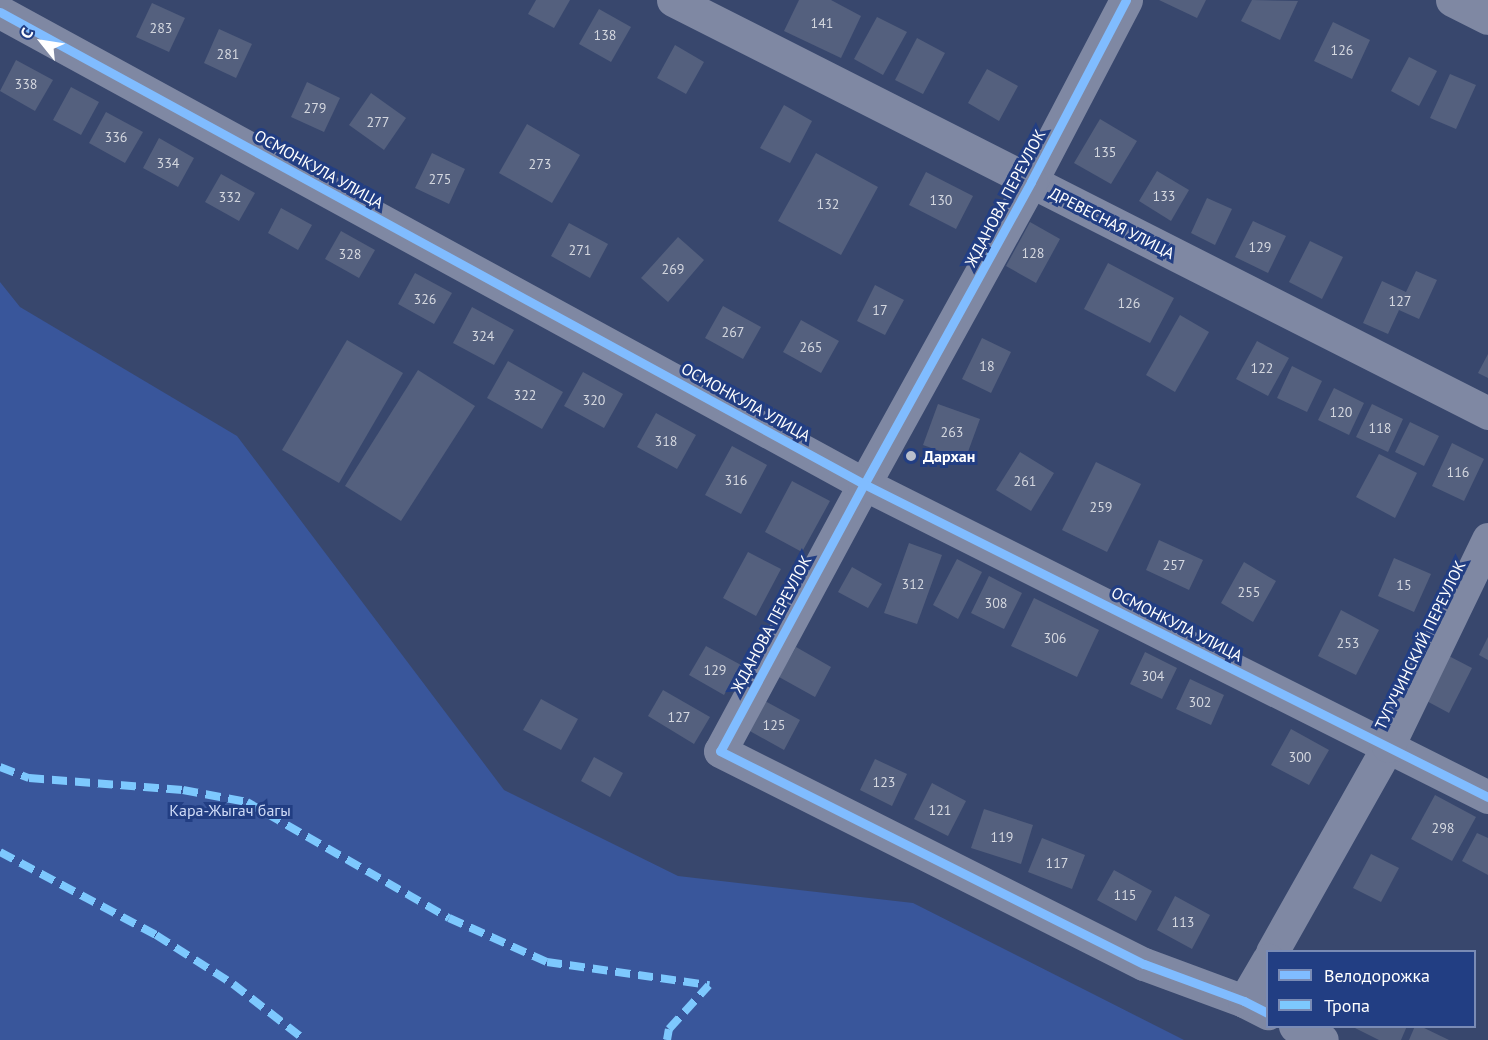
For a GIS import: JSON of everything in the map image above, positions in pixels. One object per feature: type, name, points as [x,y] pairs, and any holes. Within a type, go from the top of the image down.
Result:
[{"type":"street","name":"ДРЕВЕСНАЯ УЛИЦА","points":[[673,0],[1488,413]]},
{"type":"street","name":"ЖДАНОВА ПЕРЕУЛОК","points":[[1126,0],[1031,182],[720,751],[1144,964],[1256,1007]]},
{"type":"street","points":[[1452,0],[1488,18]]},
{"type":"street","name":"ОСМОНКУЛА УЛИЦА","points":[[0,12],[864,484],[1488,797]]},
{"type":"street","name":"ТУГУЧИНСКИЙ ПЕРЕУЛОК","points":[[1273,950],[1388,746],[1488,539]]},
{"type":"street","points":[[1256,1007],[1266,968]]},
{"type":"street","points":[[1298,1028],[1322,1040]]},
{"type":"green space","name":"Кара-Жыгач багы","points":[[0,282],[20,307],[237,436],[504,790],[678,876],[913,903],[1184,1040],[0,1040]]},
{"type":"building","points":[[536,0],[570,0],[554,28],[528,14]]},
{"type":"building","points":[[799,0],[831,0],[861,16],[841,58],[784,31]]},
{"type":"building","points":[[1159,0],[1206,0],[1197,18]]},
{"type":"building","points":[[1252,0],[1298,1],[1280,40],[1241,21]]},
{"type":"building","points":[[152,3],[185,18],[169,52],[136,37]]},
{"type":"building","points":[[599,9],[631,27],[611,62],[579,44]]},
{"type":"building","points":[[877,17],[907,32],[883,75],[854,59]]},
{"type":"building","points":[[1333,22],[1370,40],[1352,79],[1314,61]]},
{"type":"building","points":[[219,29],[252,44],[236,78],[204,63]]},
{"type":"building","points":[[917,38],[945,53],[923,94],[895,80]]},
{"type":"building","points":[[675,45],[704,62],[686,94],[657,78]]},
{"type":"building","points":[[1409,57],[1437,71],[1419,106],[1391,91]]},
{"type":"building","points":[[16,60],[53,80],[35,111],[0,91]]},
{"type":"building","points":[[987,69],[1018,86],[999,121],[968,103]]},
{"type":"building","points":[[1450,74],[1476,85],[1456,129],[1430,118]]},
{"type":"building","points":[[307,82],[340,98],[324,132],[291,117]]},
{"type":"building","points":[[71,87],[99,102],[81,135],[53,120]]},
{"type":"building","points":[[371,93],[406,118],[384,150],[349,125]]},
{"type":"building","points":[[784,105],[812,121],[790,163],[760,148]]},
{"type":"building","points":[[106,112],[143,132],[125,163],[89,143]]},
{"type":"building","points":[[1100,119],[1137,141],[1111,184],[1074,163]]},
{"type":"building","points":[[527,124],[580,155],[552,203],[499,173]]},
{"type":"building","points":[[159,138],[194,158],[178,187],[143,168]]},
{"type":"building","points":[[432,153],[465,169],[449,204],[415,188]]},
{"type":"building","points":[[816,153],[878,187],[841,255],[778,221]]},
{"type":"building","points":[[1157,171],[1189,190],[1171,221],[1139,201]]},
{"type":"building","points":[[926,172],[973,196],[956,229],[909,205]]},
{"type":"building","points":[[221,174],[255,193],[239,221],[205,202]]},
{"type":"building","points":[[1207,198],[1232,209],[1215,245],[1191,233]]},
{"type":"building","points":[[281,208],[312,225],[298,250],[268,233]]},
{"type":"building","points":[[1253,221],[1286,236],[1268,273],[1235,257]]},
{"type":"building","points":[[1030,222],[1060,239],[1036,283],[1006,266]]},
{"type":"building","points":[[569,223],[608,244],[590,278],[551,256]]},
{"type":"building","points":[[341,231],[375,250],[359,278],[325,259]]},
{"type":"building","points":[[678,237],[704,260],[668,302],[641,278]]},
{"type":"building","points":[[1310,241],[1343,257],[1322,299],[1289,282]]},
{"type":"building","points":[[1108,263],[1174,298],[1150,343],[1084,309]]},
{"type":"building","points":[[1416,271],[1437,280],[1419,319],[1399,310],[1388,334],[1363,323],[1382,281],[1406,292]]},
{"type":"building","points":[[415,273],[452,293],[434,324],[398,304]]},
{"type":"building","points":[[875,285],[904,300],[885,335],[857,321]]},
{"type":"building","points":[[723,306],[761,327],[743,359],[705,338]]},
{"type":"building","points":[[472,307],[514,330],[494,365],[453,343]]},
{"type":"building","points":[[1180,315],[1209,332],[1175,392],[1146,375]]},
{"type":"building","points":[[801,320],[839,341],[821,373],[783,352]]},
{"type":"building","points":[[982,338],[1011,352],[991,393],[962,379]]},
{"type":"building","points":[[347,340],[403,373],[339,483],[282,450]]},
{"type":"building","points":[[1257,341],[1289,358],[1268,396],[1236,379]]},
{"type":"building","points":[[1488,354],[1488,378],[1478,373]]},
{"type":"building","points":[[508,361],[563,392],[542,429],[487,398]]},
{"type":"building","points":[[1292,366],[1322,381],[1307,412],[1277,398]]},
{"type":"building","points":[[418,370],[475,406],[401,521],[345,486]]},
{"type":"building","points":[[583,372],[623,394],[604,428],[564,406]]},
{"type":"building","points":[[1334,388],[1364,403],[1349,435],[1318,420]]},
{"type":"building","points":[[938,404],[980,419],[965,460],[923,445]]},
{"type":"building","points":[[1372,404],[1403,419],[1388,452],[1356,437]]},
{"type":"building","points":[[656,413],[696,435],[677,469],[637,447]]},
{"type":"building","points":[[1410,422],[1439,436],[1424,466],[1395,452]]},
{"type":"building","points":[[1452,443],[1484,459],[1464,501],[1432,486]]},
{"type":"building","points":[[732,446],[767,465],[741,514],[705,495]]},
{"type":"building","points":[[1020,452],[1054,473],[1031,511],[996,490]]},
{"type":"building","points":[[1379,454],[1417,473],[1395,518],[1356,497]]},
{"type":"building","points":[[1096,462],[1141,484],[1107,552],[1062,530]]},
{"type":"building","points":[[792,481],[830,501],[802,552],[765,532]]},
{"type":"building","points":[[1159,540],[1203,560],[1189,590],[1146,570]]},
{"type":"building","points":[[909,543],[942,555],[917,624],[884,613]]},
{"type":"building","points":[[748,552],[781,569],[756,616],[723,598]]},
{"type":"building","points":[[1394,558],[1431,574],[1414,612],[1378,596]]},
{"type":"building","points":[[957,559],[982,572],[958,619],[933,605]]},
{"type":"building","points":[[1244,562],[1276,581],[1253,622],[1221,603]]},
{"type":"building","points":[[852,567],[882,584],[868,608],[838,592]]},
{"type":"building","points":[[989,576],[1022,593],[1004,629],[971,613]]},
{"type":"building","points":[[1034,598],[1099,630],[1077,677],[1011,646]]},
{"type":"building","points":[[1341,610],[1379,630],[1356,675],[1318,656]]},
{"type":"building","points":[[1488,637],[1488,660],[1479,655]]},
{"type":"building","points":[[706,646],[741,665],[724,695],[689,675]]},
{"type":"building","points":[[796,647],[831,667],[815,697],[779,677]]},
{"type":"building","points":[[1145,652],[1177,668],[1162,699],[1130,684]]},
{"type":"building","points":[[1445,654],[1472,668],[1449,713],[1421,698]]},
{"type":"building","points":[[1190,679],[1224,695],[1211,725],[1176,709]]},
{"type":"building","points":[[663,690],[710,717],[694,744],[648,716]]},
{"type":"building","points":[[541,699],[578,719],[561,750],[523,730]]},
{"type":"building","points":[[765,701],[800,720],[784,750],[748,730]]},
{"type":"building","points":[[1291,729],[1329,750],[1309,785],[1271,765]]},
{"type":"building","points":[[594,757],[623,773],[610,797],[581,781]]},
{"type":"building","points":[[875,759],[907,774],[892,806],[860,790]]},
{"type":"building","points":[[932,783],[966,801],[948,836],[914,819]]},
{"type":"building","points":[[1435,795],[1476,817],[1452,861],[1411,839]]},
{"type":"building","points":[[984,809],[1033,825],[1021,864],[971,848]]},
{"type":"building","points":[[1477,833],[1488,838],[1488,875],[1462,861]]},
{"type":"building","points":[[1042,838],[1085,855],[1072,889],[1028,872]]},
{"type":"building","points":[[1371,854],[1399,868],[1381,902],[1353,888]]},
{"type":"building","points":[[1114,870],[1152,891],[1136,921],[1097,900]]},
{"type":"building","points":[[1175,896],[1210,915],[1192,949],[1157,930]]},
{"type":"building","points":[[1355,1028],[1406,1028],[1401,1040],[1379,1040]]},
{"type":"building","points":[[1414,1028],[1424,1028],[1449,1040],[1409,1040]]},
{"type":"marked path","points":[[0,767],[29,778],[183,790],[247,802],[449,918],[547,962],[709,985]]},
{"type":"marked path","points":[[0,852],[156,935],[233,984],[305,1040]]},
{"type":"marked path","points":[[667,1040],[669,1029],[709,985]]},
{"type":"cycle path","points":[[1126,0],[1031,182],[720,751],[1144,964],[1244,1001],[1266,1012]]},
{"type":"cycle path","points":[[0,12],[864,484],[1488,797]]},
{"type":"place","name":"Дархан","points":[[911,456]]}]
